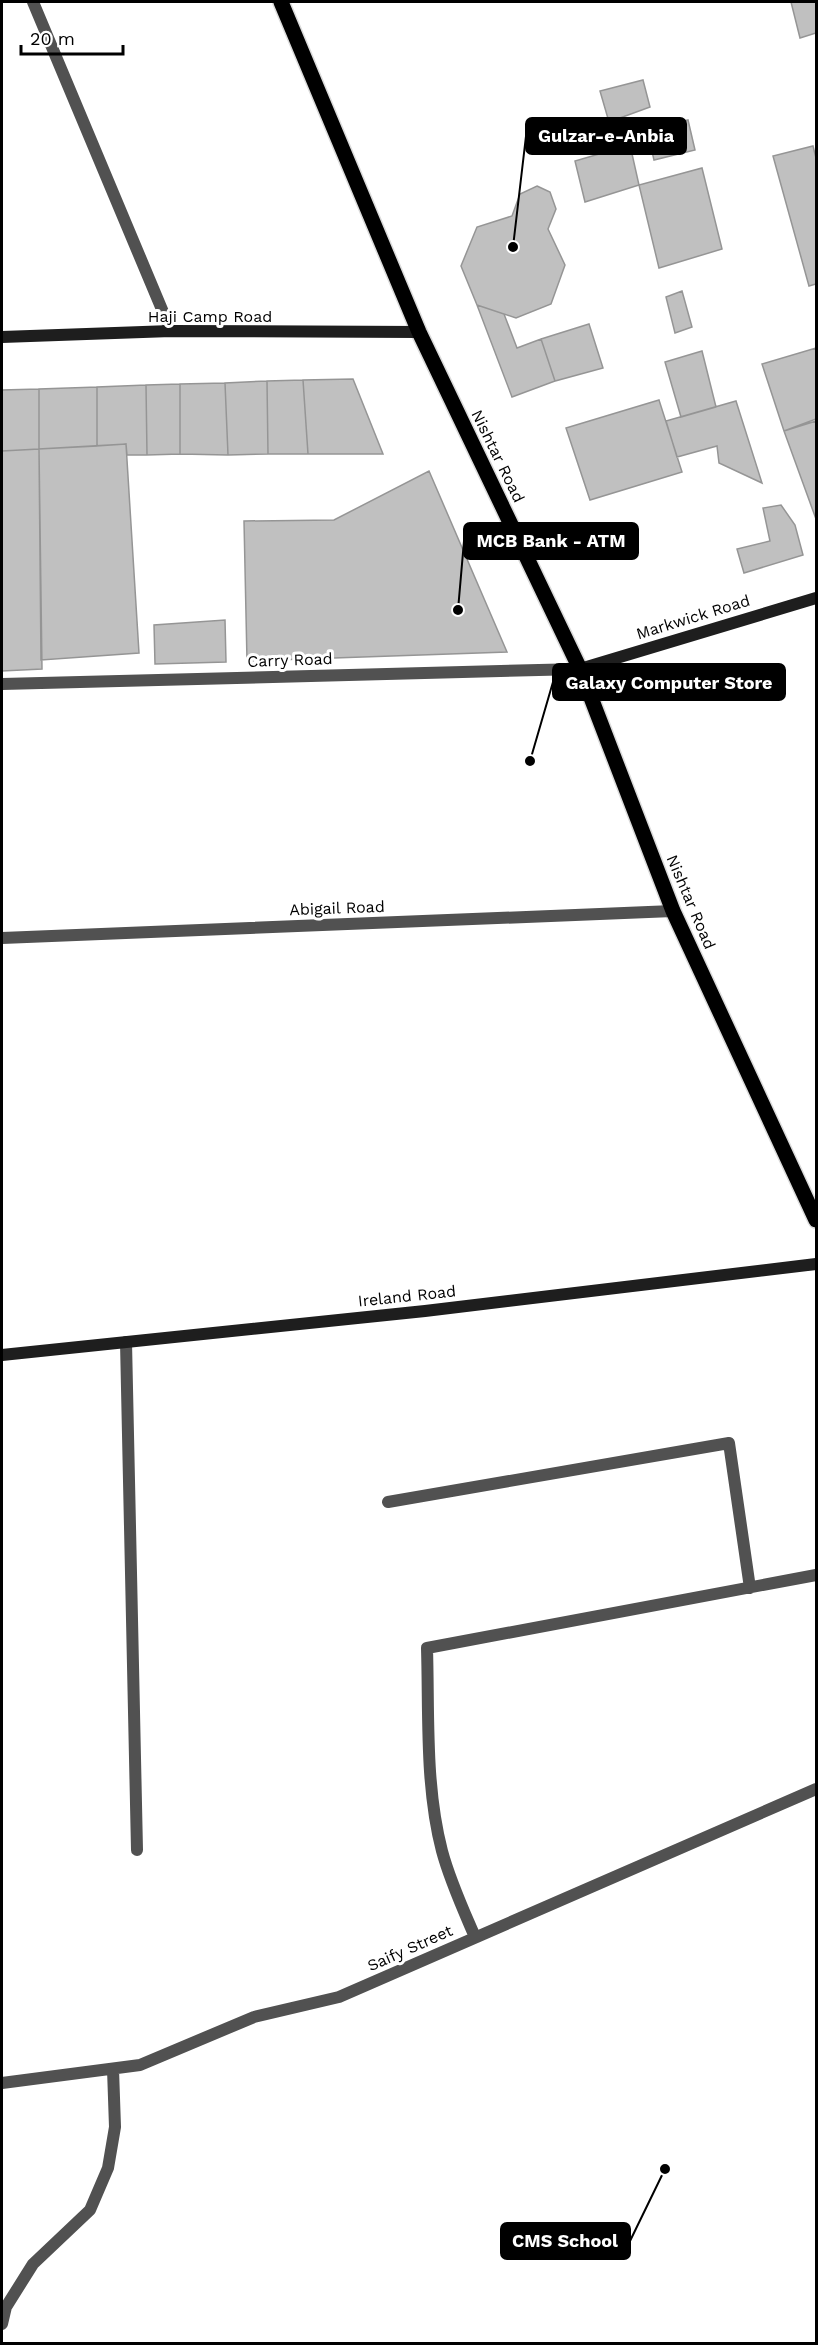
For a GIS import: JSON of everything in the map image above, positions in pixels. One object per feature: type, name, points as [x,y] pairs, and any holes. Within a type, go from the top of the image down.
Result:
[{"type":"main road","name":"Nishtar Road","points":[[281,2],[419,332],[580,669],[673,911],[816,1220]]},
{"type":"street","points":[[33,2],[171,332]]},
{"type":"street","name":"Haji Camp Road","points":[[2,337],[171,332],[419,332]]},
{"type":"street","name":"Markwick Road","points":[[580,669],[816,598]]},
{"type":"street","name":"Carry Road","points":[[2,684],[580,669]]},
{"type":"street","name":"Abigail Road","points":[[2,938],[673,911]]},
{"type":"street","name":"Ireland Road","points":[[2,1355],[425,1311],[816,1264]]},
{"type":"street","points":[[126,1342],[137,1850]]},
{"type":"street","points":[[388,1502],[729,1443],[750,1588]]},
{"type":"street","points":[[475,1937],[459,1903],[442,1851],[432,1795],[427,1648],[816,1575]]},
{"type":"street","name":"Saify Street","points":[[2,2083],[140,2066],[254,2016],[339,1997],[816,1789]]},
{"type":"street","points":[[2,2324],[6,2307],[33,2264],[90,2210],[108,2168],[115,2127],[113,2069]]},
{"type":"building","points":[[791,2],[816,2],[816,33],[800,38]]},
{"type":"building","points":[[643,80],[650,107],[609,122],[600,91]]},
{"type":"building","points":[[688,120],[695,150],[654,160],[647,130]]},
{"type":"building","points":[[630,145],[639,185],[585,202],[575,161]]},
{"type":"building","points":[[813,146],[816,158],[816,284],[809,286],[773,156]]},
{"type":"building","points":[[702,168],[722,249],[659,268],[639,185]]},
{"type":"building","points":[[537,186],[550,192],[556,209],[548,229],[565,265],[551,304],[516,318],[477,305],[461,266],[477,227],[512,216],[520,194]]},
{"type":"building","points":[[682,291],[692,327],[675,333],[666,297]]},
{"type":"building","points":[[477,305],[504,314],[517,348],[541,339],[555,381],[512,397]]},
{"type":"building","points":[[589,324],[603,368],[555,381],[541,339]]},
{"type":"building","points":[[816,348],[816,419],[784,431],[762,364]]},
{"type":"building","points":[[702,351],[716,407],[681,417],[665,362]]},
{"type":"building","points":[[353,379],[383,454],[308,454],[303,380]]},
{"type":"building","points":[[303,380],[308,454],[268,454],[267,381]]},
{"type":"building","points":[[267,381],[268,454],[228,455],[225,383]]},
{"type":"building","points":[[225,383],[228,455],[180,454],[180,384]]},
{"type":"building","points":[[180,384],[180,454],[147,455],[146,385]]},
{"type":"building","points":[[146,385],[147,455],[127,455],[126,444],[97,446],[97,387]]},
{"type":"building","points":[[97,387],[97,446],[39,449],[39,389]]},
{"type":"building","points":[[39,389],[39,449],[2,451],[2,390]]},
{"type":"building","points":[[659,400],[682,472],[590,500],[566,428]]},
{"type":"building","points":[[736,401],[762,483],[719,463],[717,446],[677,457],[666,421]]},
{"type":"building","points":[[816,421],[816,519],[784,431]]},
{"type":"building","points":[[126,444],[139,653],[41,660],[39,449]]},
{"type":"building","points":[[39,449],[42,669],[2,671],[2,451]]},
{"type":"building","points":[[429,471],[507,652],[247,661],[244,521],[334,520]]},
{"type":"building","points":[[781,505],[795,525],[803,555],[744,573],[737,549],[770,541],[763,508]]},
{"type":"building","points":[[225,620],[226,662],[155,664],[154,625]]},
{"type":"place","name":"Gulzar-e-Anbia","points":[[513,247]]},
{"type":"place","name":"MCB Bank - ATM","points":[[458,610]]},
{"type":"place","name":"Galaxy Computer Store","points":[[530,761]]},
{"type":"place","name":"CMS School","points":[[665,2169]]}]
